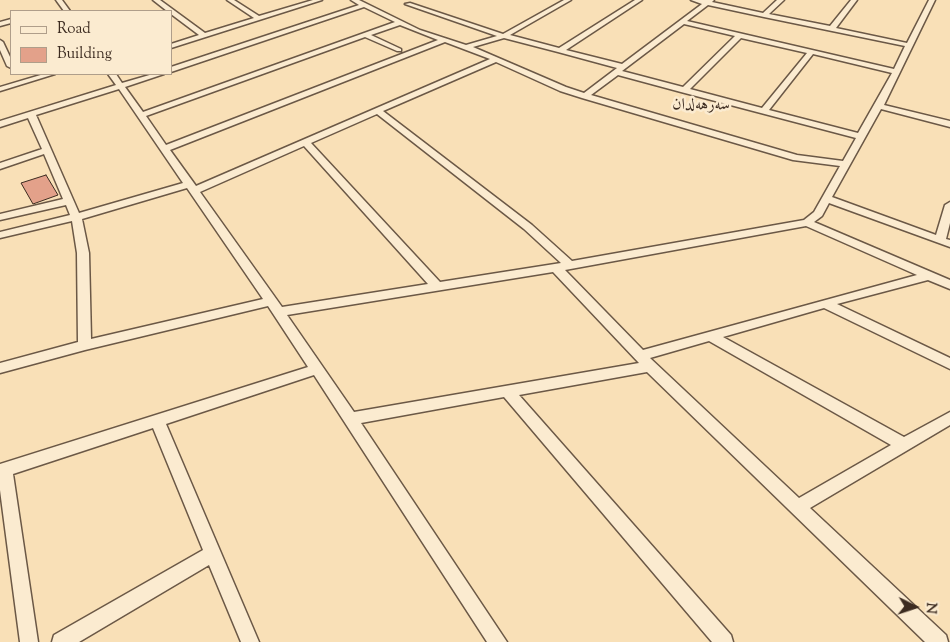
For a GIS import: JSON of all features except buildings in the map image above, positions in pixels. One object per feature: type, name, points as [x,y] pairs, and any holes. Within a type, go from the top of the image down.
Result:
[{"type":"street","points":[[59,0],[66,10]]},
{"type":"street","points":[[156,0],[170,10]]},
{"type":"street","points":[[230,0],[260,19]]},
{"type":"street","points":[[172,46],[260,19],[306,2],[319,0]]},
{"type":"street","points":[[354,0],[389,13],[401,22],[442,41],[466,47],[564,89],[796,158],[845,164]]},
{"type":"street","points":[[401,8],[418,0]]},
{"type":"street","points":[[466,47],[504,36],[568,0]]},
{"type":"street","points":[[560,51],[639,0]]},
{"type":"street","points":[[694,0],[909,45]]},
{"type":"street","points":[[764,15],[782,0]]},
{"type":"street","points":[[830,29],[854,0]]},
{"type":"street","points":[[0,368],[85,344],[276,306],[436,286],[807,223],[818,214],[860,136],[880,106],[895,71],[932,0]]},
{"type":"street","points":[[585,96],[709,2]]},
{"type":"street","points":[[408,4],[504,36],[560,51],[684,90],[860,136]]},
{"type":"street","points":[[172,70],[365,5]]},
{"type":"street","points":[[172,12],[204,36]]},
{"type":"street","points":[[142,115],[401,22]]},
{"type":"street","points":[[683,22],[895,71]]},
{"type":"street","points":[[365,35],[399,50]]},
{"type":"street","points":[[684,90],[740,35]]},
{"type":"street","points":[[164,149],[442,41]]},
{"type":"street","points":[[0,42],[6,62]]},
{"type":"street","points":[[764,111],[811,52]]},
{"type":"street","points":[[0,235],[193,187],[306,142],[496,59]]},
{"type":"street","points":[[15,75],[19,83]]},
{"type":"street","points":[[0,89],[47,75]]},
{"type":"street","points":[[113,75],[276,306],[498,642]]},
{"type":"street","points":[[0,124],[157,75]]},
{"type":"street","points":[[880,106],[950,124]]},
{"type":"street","points":[[378,110],[528,227],[644,361],[939,642]]},
{"type":"street","points":[[31,114],[76,217],[83,254],[85,344]]},
{"type":"street","points":[[306,142],[436,286]]},
{"type":"street","points":[[0,166],[48,150]]},
{"type":"street","points":[[827,199],[945,242],[950,205]]},
{"type":"street","points":[[0,216],[69,201]]},
{"type":"street","points":[[807,223],[950,286]]},
{"type":"street","points":[[350,419],[508,392],[644,361],[709,335],[929,276]]},
{"type":"street","points":[[826,303],[950,364]]},
{"type":"street","points":[[709,335],[902,444]]},
{"type":"street","points":[[29,642],[3,470],[316,369]]},
{"type":"street","points":[[508,392],[724,642]]},
{"type":"street","points":[[798,507],[902,444],[950,418]]},
{"type":"street","points":[[158,420],[250,642]]},
{"type":"street","points":[[61,642],[212,554]]},
{"type":"district","name":"سەرهەلدان","points":[[701,106]]}]
